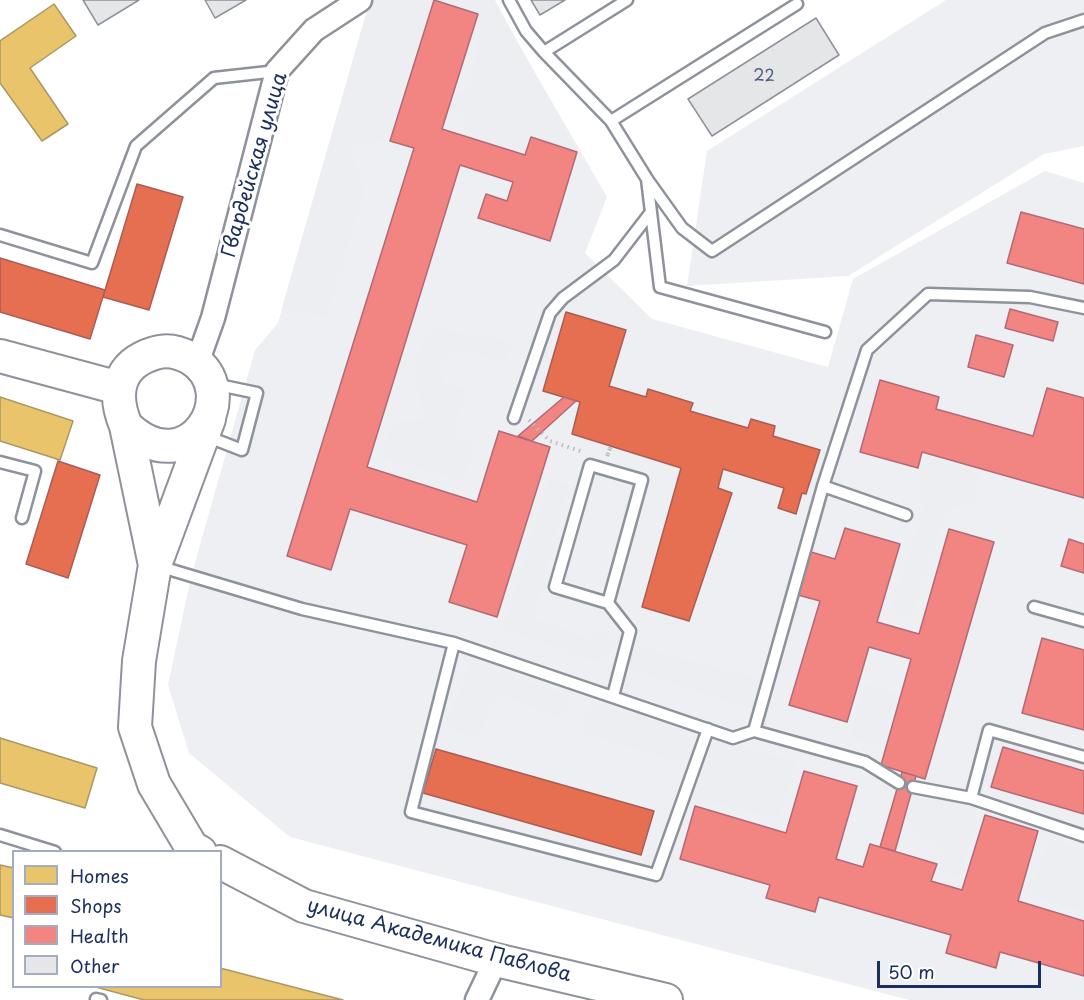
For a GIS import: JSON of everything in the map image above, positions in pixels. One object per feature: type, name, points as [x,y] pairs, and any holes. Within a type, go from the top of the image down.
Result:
[{"type":"street","name":"Гвардейская улица","points":[[204,373],[213,318],[278,71],[314,30],[360,0]]},
{"type":"street","points":[[155,565],[126,426],[118,407],[118,388],[127,369],[142,357],[163,351],[180,353],[204,373],[213,403],[155,565],[139,660],[135,727],[154,784],[192,850]]},
{"type":"street","points":[[0,356],[118,388]]},
{"type":"street","points":[[126,426],[141,440],[159,446],[176,446],[196,436],[206,427]]},
{"type":"street","name":"улица Академика Павлова","points":[[222,863],[304,906],[496,960],[666,1000]]},
{"type":"street","points":[[477,1000],[496,960]]},
{"type":"lane","points":[[508,0],[526,31],[611,121],[647,179],[682,228],[712,251],[1045,33],[1084,20]]},
{"type":"lane","points":[[544,52],[627,0]]},
{"type":"lane","points":[[611,121],[797,4]]},
{"type":"lane","points":[[0,235],[92,263],[136,146],[214,78],[278,71]]},
{"type":"lane","points":[[647,179],[660,287],[825,332]]},
{"type":"lane","points":[[516,414],[550,313],[563,298],[614,260],[651,212]]},
{"type":"lane","points":[[754,731],[823,486],[867,350],[928,294],[1030,297],[1084,308]]},
{"type":"lane","points":[[204,373],[257,393],[242,450],[206,427]]},
{"type":"lane","points":[[0,462],[35,471],[22,518]]},
{"type":"lane","points":[[608,603],[642,480],[604,465],[590,465],[555,587],[608,603],[630,631],[613,696]]},
{"type":"lane","points":[[823,486],[906,515]]},
{"type":"lane","points":[[155,565],[302,609],[454,643],[733,738],[754,731],[865,762],[899,783]]},
{"type":"lane","points":[[1034,607],[1084,621]]},
{"type":"lane","points":[[454,643],[411,812],[656,875],[708,729]]},
{"type":"lane","points":[[971,798],[989,730],[1084,757]]},
{"type":"lane","points":[[913,787],[971,798],[1084,836]]},
{"type":"lane","points":[[0,835],[49,850]]},
{"type":"path","points":[[516,414],[550,441],[594,456]]},
{"type":"shaded area","points":[[370,0],[433,0],[390,140],[414,148],[350,509],[467,545],[449,602],[496,617],[549,447],[499,431],[477,502],[367,467],[460,165],[513,182],[507,201],[486,195],[478,219],[550,241],[577,152],[531,137],[525,155],[442,129],[478,14],[434,0],[493,0],[607,197],[585,253],[652,319],[828,367],[853,279],[1045,171],[1084,183],[1084,398],[1047,388],[1033,436],[936,409],[939,397],[880,380],[860,452],[917,468],[922,452],[1084,498],[1084,650],[1042,639],[1022,713],[1084,730],[1084,921],[1018,901],[1038,831],[985,815],[962,890],[931,881],[936,864],[863,867],[836,859],[857,786],[804,771],[786,833],[695,806],[680,859],[770,885],[815,911],[819,897],[951,935],[946,953],[996,967],[1000,952],[1084,976],[1084,1000],[909,1000],[290,837],[189,753],[168,685],[191,577],[255,350],[278,323]],"holes":[[[567,313],[609,386],[646,397],[648,390],[692,403],[690,411],[748,428],[751,419],[775,426],[773,436],[820,450],[806,494],[802,493],[796,514],[778,508],[784,488],[723,469],[718,488],[732,493],[642,607],[681,468],[580,402],[543,390]],[[845,528],[899,544],[877,622],[919,634],[949,529],[994,542],[925,778],[881,765],[911,659],[869,647],[847,722],[789,705],[820,601],[799,595],[811,552],[835,559]],[[436,749],[653,811],[641,855],[423,793]]]},
{"type":"shaded area","points":[[370,0],[433,0],[390,141],[348,143],[364,191],[326,318],[282,308]]},
{"type":"shaded area","points":[[434,0],[495,0],[577,152],[531,137],[525,155],[474,139],[461,115],[449,110],[456,92],[469,94],[483,14]]},
{"type":"shaded area","points":[[946,0],[1084,0],[1084,146],[1044,154],[848,276],[687,286],[707,151]]},
{"type":"shaded area","points":[[433,327],[511,342],[504,363],[458,349],[439,364],[444,384],[468,388],[450,435],[476,445],[463,481],[380,457],[393,422],[423,420],[414,361]]},
{"type":"shaded area","points":[[927,455],[980,473],[975,505],[947,508],[910,617],[890,611],[924,511],[918,478]]},
{"type":"shaded area","points":[[550,476],[568,486],[533,618],[590,639],[598,629],[617,640],[596,662],[504,629]]},
{"type":"shaded area","points":[[635,646],[763,680],[752,710],[627,668]]},
{"type":"shaded area","points":[[471,662],[570,696],[563,719],[496,694],[478,739],[446,727]]},
{"type":"shaded area","points":[[866,684],[897,695],[882,746],[850,738]]},
{"type":"shaded area","points":[[592,701],[694,733],[684,764],[582,732]]},
{"type":"shaded area","points":[[712,740],[796,761],[779,818],[697,799]]},
{"type":"shaded area","points":[[916,791],[978,809],[960,878],[940,872],[944,854],[906,819]]},
{"type":"shaded area","points":[[1049,839],[1084,849],[1084,911],[1031,896]]},
{"type":"building: Homes","points":[[54,4],[76,36],[30,68],[68,124],[42,141],[0,83],[0,41]]},
{"type":"building: Homes","points":[[0,397],[73,421],[60,460],[0,441]]},
{"type":"building: Homes","points":[[0,738],[97,768],[85,808],[0,783]]},
{"type":"building: Homes","points":[[0,865],[12,868],[12,918],[0,915]]},
{"type":"building: Homes","points":[[222,969],[343,1000],[144,1000],[99,988],[222,988]]},
{"type":"building: Shops","points":[[137,184],[183,197],[149,310],[103,297]]},
{"type":"building: Shops","points":[[0,258],[105,290],[90,339],[0,312]]},
{"type":"building: Shops","points":[[566,312],[626,330],[609,386],[646,397],[648,389],[693,403],[690,411],[748,428],[751,419],[775,426],[773,436],[820,450],[806,494],[802,493],[796,514],[778,508],[784,488],[723,469],[718,488],[732,493],[689,621],[642,607],[681,468],[572,434],[580,402],[543,391]]},
{"type":"building: Shops","points":[[58,461],[100,475],[68,578],[26,564]]},
{"type":"building: Shops","points":[[436,749],[654,811],[641,855],[423,793]]},
{"type":"building: Health","points":[[434,0],[478,14],[442,129],[525,155],[531,137],[577,152],[550,241],[478,218],[486,194],[507,201],[513,182],[460,165],[367,467],[477,502],[499,431],[550,447],[497,617],[449,602],[467,545],[350,509],[331,570],[287,556],[414,148],[390,141]]},
{"type":"building: Health","points":[[1021,212],[1084,229],[1084,284],[1007,263]]},
{"type":"building: Health","points":[[1010,309],[1058,322],[1053,341],[1005,328]]},
{"type":"building: Health","points":[[976,335],[1013,345],[1004,377],[968,367]]},
{"type":"building: Health","points":[[880,380],[939,397],[936,409],[1033,436],[1047,388],[1084,398],[1084,498],[922,452],[918,468],[860,452]]},
{"type":"building: Health","points":[[564,397],[576,401],[532,441],[518,436]]},
{"type":"building: Health","points":[[845,528],[900,544],[877,622],[919,634],[949,529],[994,542],[925,779],[881,765],[911,659],[869,647],[847,722],[789,705],[820,601],[798,595],[811,552],[835,559]]},
{"type":"building: Health","points":[[1069,539],[1084,544],[1084,573],[1061,566]]},
{"type":"building: Health","points":[[1042,638],[1084,650],[1084,730],[1022,713]]},
{"type":"building: Health","points":[[1003,747],[1084,771],[1084,814],[991,787]]},
{"type":"building: Health","points":[[804,771],[857,786],[836,859],[863,867],[870,844],[937,864],[931,881],[962,890],[985,815],[1038,831],[1018,901],[1084,921],[1084,976],[1000,952],[996,968],[946,953],[951,935],[819,897],[815,912],[766,898],[770,885],[680,859],[695,806],[786,833]]},
{"type":"building: Health","points":[[902,772],[916,776],[895,851],[880,847]]},
{"type":"building: Other","points":[[83,0],[139,0],[98,25]]},
{"type":"building: Other","points":[[205,0],[246,0],[215,18]]},
{"type":"building: Other","points":[[531,0],[565,0],[540,15]]},
{"type":"building: Other","points":[[816,18],[839,55],[712,136],[688,99]]}]
